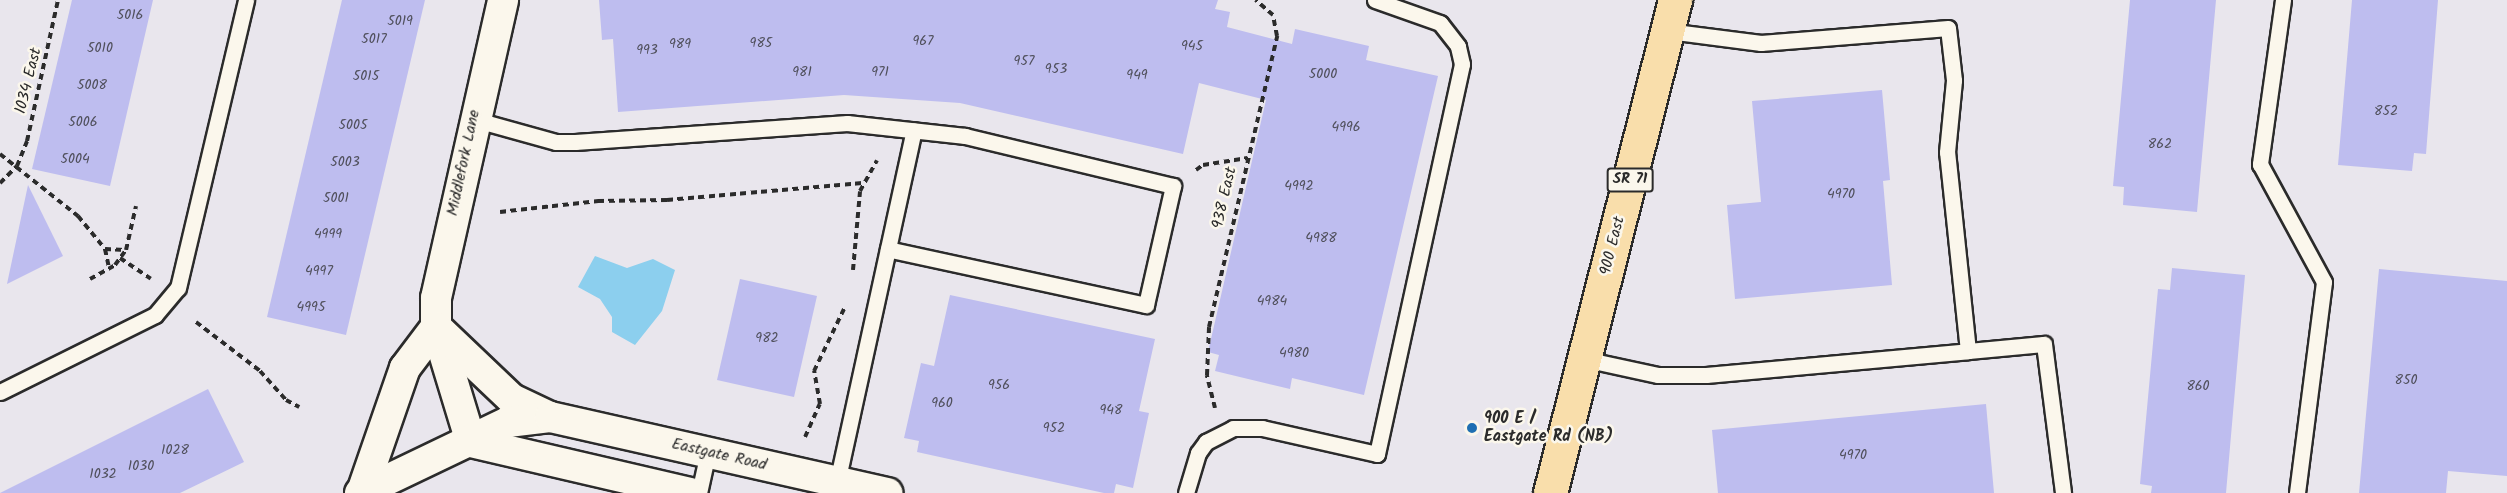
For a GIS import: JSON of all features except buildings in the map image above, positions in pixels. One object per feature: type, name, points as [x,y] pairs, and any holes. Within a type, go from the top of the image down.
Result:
[{"type":"main road","name":"900 East","points":[[1550,493],[1671,15]]},
{"type":"street","name":"Middlefork Lane","points":[[471,442],[436,327],[436,298],[473,119],[503,0]]},
{"type":"street","name":"Eastgate Road","points":[[436,327],[512,399],[550,417],[708,452],[836,487],[888,493]]},
{"type":"street","points":[[361,493],[405,368],[436,327]]},
{"type":"street","name":"Eastgate Road","points":[[361,493],[471,442],[508,422],[550,417]]},
{"type":"street","points":[[471,442],[690,493]]},
{"type":"lane","points":[[0,392],[154,315],[178,288],[246,0]]},
{"type":"lane","points":[[1186,493],[1198,453],[1206,442],[1233,428],[1262,428],[1377,454],[1461,64],[1458,45],[1440,23],[1375,0]]},
{"type":"lane","points":[[2283,0],[2260,164],[2324,282],[2297,493]]},
{"type":"lane","points":[[1671,15],[1761,43],[1948,28],[1954,80],[1947,152],[1968,351]]},
{"type":"lane","points":[[473,119],[556,142],[848,123],[965,136],[1173,186],[1146,305],[888,249]]},
{"type":"lane","points":[[836,487],[914,130]]},
{"type":"lane","points":[[1584,359],[1658,375],[1706,375],[2043,344],[2064,493]]},
{"type":"lane","points":[[699,493],[708,452]]},
{"type":"path","name":"1034 East","points":[[17,166],[50,51],[58,0]]},
{"type":"path","name":"938 East","points":[[1216,410],[1207,375],[1206,349],[1247,158],[1277,36],[1273,15],[1256,0]]},
{"type":"path","points":[[0,154],[60,198],[105,249],[109,268]]},
{"type":"path","points":[[1203,165],[1247,158]]},
{"type":"path","points":[[852,277],[862,183],[876,160]]},
{"type":"path","points":[[0,183],[17,166]]},
{"type":"path","points":[[500,212],[598,201],[657,201],[862,183]]},
{"type":"path","points":[[90,279],[109,268],[126,250],[136,206]]},
{"type":"path","points":[[105,249],[126,250]]},
{"type":"path","points":[[120,258],[151,279]]},
{"type":"path","points":[[805,437],[820,404],[814,371],[848,300]]},
{"type":"path","points":[[196,322],[298,407]]},
{"type":"water","points":[[595,256],[627,268],[653,259],[675,270],[662,311],[635,345],[612,332],[612,317],[600,299],[578,287]]},
{"type":"place","name":"900 E / Eastgate Rd (NB)","points":[[1472,428]]}]
